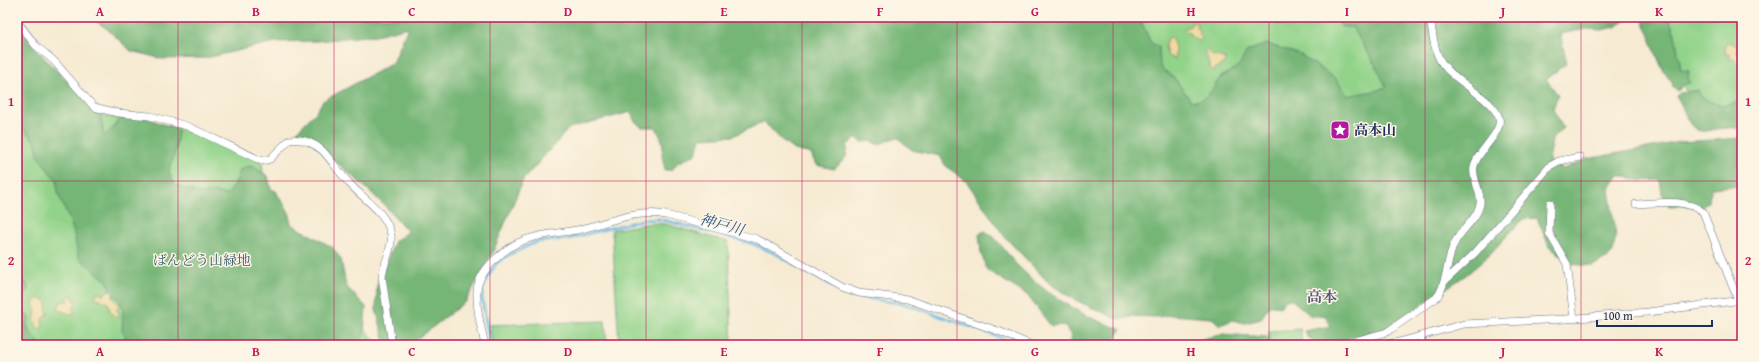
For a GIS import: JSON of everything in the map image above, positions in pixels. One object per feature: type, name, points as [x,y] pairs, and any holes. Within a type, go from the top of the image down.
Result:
[{"type":"street","points":[[1340,345],[1387,332],[1436,298],[1442,292],[1446,268],[1454,244],[1476,214],[1480,204],[1480,191],[1474,175],[1474,165],[1497,130],[1499,119],[1494,109],[1448,70],[1439,59],[1430,17]]},
{"type":"street","points":[[17,21],[35,45],[54,61],[94,107],[118,113],[150,116],[187,126],[262,161],[270,159],[289,140],[300,140],[316,145],[323,151],[359,194],[374,206],[388,227],[391,235],[391,244],[382,268],[382,278],[392,344]]},
{"type":"street","points":[[1444,282],[1475,253],[1550,166],[1559,161],[1580,157]]},
{"type":"street","points":[[1550,203],[1549,233],[1567,264],[1574,319]]},
{"type":"street","points":[[1381,345],[1464,324],[1574,319],[1648,312],[1740,300],[1703,212],[1694,205],[1680,203],[1636,204]]},
{"type":"street","points":[[485,345],[477,312],[477,289],[489,267],[504,250],[534,237],[563,234],[627,216],[651,214],[666,215],[757,239],[842,287],[858,293],[907,299],[1001,332],[1031,345]]},
{"type":"street","points":[[1420,336],[1423,345]]},
{"type":"green space","points":[[90,17],[1127,17],[1129,20],[1140,19],[1151,43],[1159,47],[1160,67],[1176,80],[1191,101],[1202,99],[1206,96],[1221,77],[1237,67],[1247,51],[1267,44],[1301,55],[1336,79],[1348,96],[1386,87],[1377,68],[1352,27],[1342,27],[1335,17],[1632,17],[1615,27],[1602,30],[1586,29],[1560,34],[1567,63],[1546,79],[1558,95],[1553,109],[1563,128],[1552,139],[1549,162],[1563,169],[1587,159],[1680,142],[1742,138],[1742,190],[1733,186],[1712,188],[1708,202],[1700,209],[1685,205],[1669,206],[1662,193],[1660,180],[1642,181],[1619,175],[1609,189],[1616,236],[1612,254],[1593,266],[1570,264],[1549,246],[1537,218],[1523,219],[1485,259],[1466,275],[1385,329],[1322,345],[1307,337],[1304,331],[1331,326],[1326,316],[1311,316],[1291,299],[1285,300],[1280,307],[1274,305],[1268,307],[1261,319],[1245,323],[1232,320],[1220,325],[1212,318],[1171,315],[1158,317],[1133,316],[1124,319],[1115,318],[1073,299],[1049,283],[1004,236],[967,182],[945,165],[940,156],[912,150],[898,138],[890,139],[879,145],[871,141],[862,142],[857,138],[847,145],[846,156],[834,169],[816,165],[811,154],[797,151],[790,147],[763,122],[733,136],[700,138],[696,154],[677,163],[672,170],[665,170],[662,156],[663,143],[656,127],[641,127],[634,120],[631,112],[569,128],[523,180],[493,252],[466,301],[410,345],[386,345],[376,310],[377,285],[395,241],[408,232],[396,217],[369,191],[341,166],[297,131],[316,112],[323,101],[393,63],[408,27],[376,35],[317,41],[275,42],[206,58],[163,59],[131,51],[106,28]]},
{"type":"green space","points":[[1107,17],[1355,17],[1396,76],[1368,114],[1199,123]]},
{"type":"green space","points":[[1259,17],[1298,17],[1299,24],[1277,24]]},
{"type":"green space","points":[[1636,17],[1672,17],[1670,21],[1675,34],[1681,70],[1689,71],[1688,79],[1690,82],[1682,86],[1678,91],[1673,87],[1672,81],[1664,71],[1643,21]]},
{"type":"green space","points":[[1660,17],[1742,17],[1742,127],[1699,130]]},
{"type":"green space","name":"ばんどう山緑地","points":[[17,26],[47,61],[100,112],[104,136],[113,128],[122,114],[147,118],[178,130],[176,148],[169,172],[175,185],[201,194],[216,192],[227,195],[234,186],[241,168],[252,166],[268,176],[271,189],[276,191],[290,215],[291,224],[332,247],[341,259],[346,286],[366,307],[364,333],[360,345],[117,345],[126,337],[122,331],[123,309],[119,299],[112,295],[107,281],[78,257],[76,242],[69,218],[60,200],[57,180],[50,173],[38,155],[36,143],[17,121]]},
{"type":"green space","name":"ばんどう山緑地","points":[[17,32],[101,115],[184,128],[262,162],[266,205],[378,345],[17,345]]},
{"type":"green space","points":[[1698,90],[1701,95],[1709,101],[1715,103],[1727,104],[1737,101],[1740,104],[1742,129],[1728,127],[1708,131],[1699,131],[1695,129],[1689,122],[1681,103],[1676,96],[1680,93]]},
{"type":"green space","points":[[651,223],[665,224],[728,242],[732,345],[619,345],[612,230]]},
{"type":"green space","points":[[985,231],[998,242],[1027,275],[1052,295],[1092,318],[1121,329],[1112,345],[1069,345],[1072,337],[1064,325],[1051,326],[1027,295],[987,270],[981,253],[979,234]]},
{"type":"green space","points":[[17,276],[26,283],[29,290],[23,298],[21,308],[29,318],[29,331],[38,340],[40,345],[19,345],[17,341]]},
{"type":"green space","points":[[605,321],[607,345],[493,345],[489,325]]},
{"type":"green space","points":[[1300,329],[1302,343],[1289,345],[1269,345],[1269,331]]},
{"type":"green space","points":[[1221,334],[1267,337],[1270,345],[1189,345],[1196,341]]},
{"type":"sand","points":[[1193,22],[1197,23],[1196,28],[1202,38],[1200,41],[1191,37],[1184,29],[1190,26]]},
{"type":"sand","points":[[1171,37],[1175,47],[1175,60],[1167,55],[1165,46],[1168,38]]},
{"type":"sand","points":[[1729,42],[1738,46],[1736,53],[1742,51],[1742,61],[1738,63],[1735,59],[1730,59],[1729,54],[1725,54],[1726,45]]},
{"type":"sand","points":[[1206,49],[1212,55],[1224,58],[1225,60],[1223,64],[1212,71],[1204,51]]},
{"type":"sand","points":[[109,290],[113,292],[113,298],[119,304],[117,309],[120,316],[117,318],[110,311],[108,303],[95,297],[97,292],[103,295]]},
{"type":"sand","points":[[71,295],[76,303],[73,309],[74,314],[72,315],[57,309],[62,301],[69,301],[68,297]]},
{"type":"sand","points":[[37,298],[45,300],[47,303],[46,309],[48,314],[42,319],[43,326],[40,329],[37,328],[34,320],[36,312],[33,304]]},
{"type":"waterway","name":"神戸川","points":[[490,345],[482,298],[483,285],[496,264],[505,257],[536,242],[568,239],[641,220],[659,219],[751,243],[774,253],[850,296],[905,304],[989,333],[1016,345]]},
{"type":"place","name":"高本山","points":[[1340,130]]},
{"type":"district","name":"高本","points":[[1322,296]]}]
